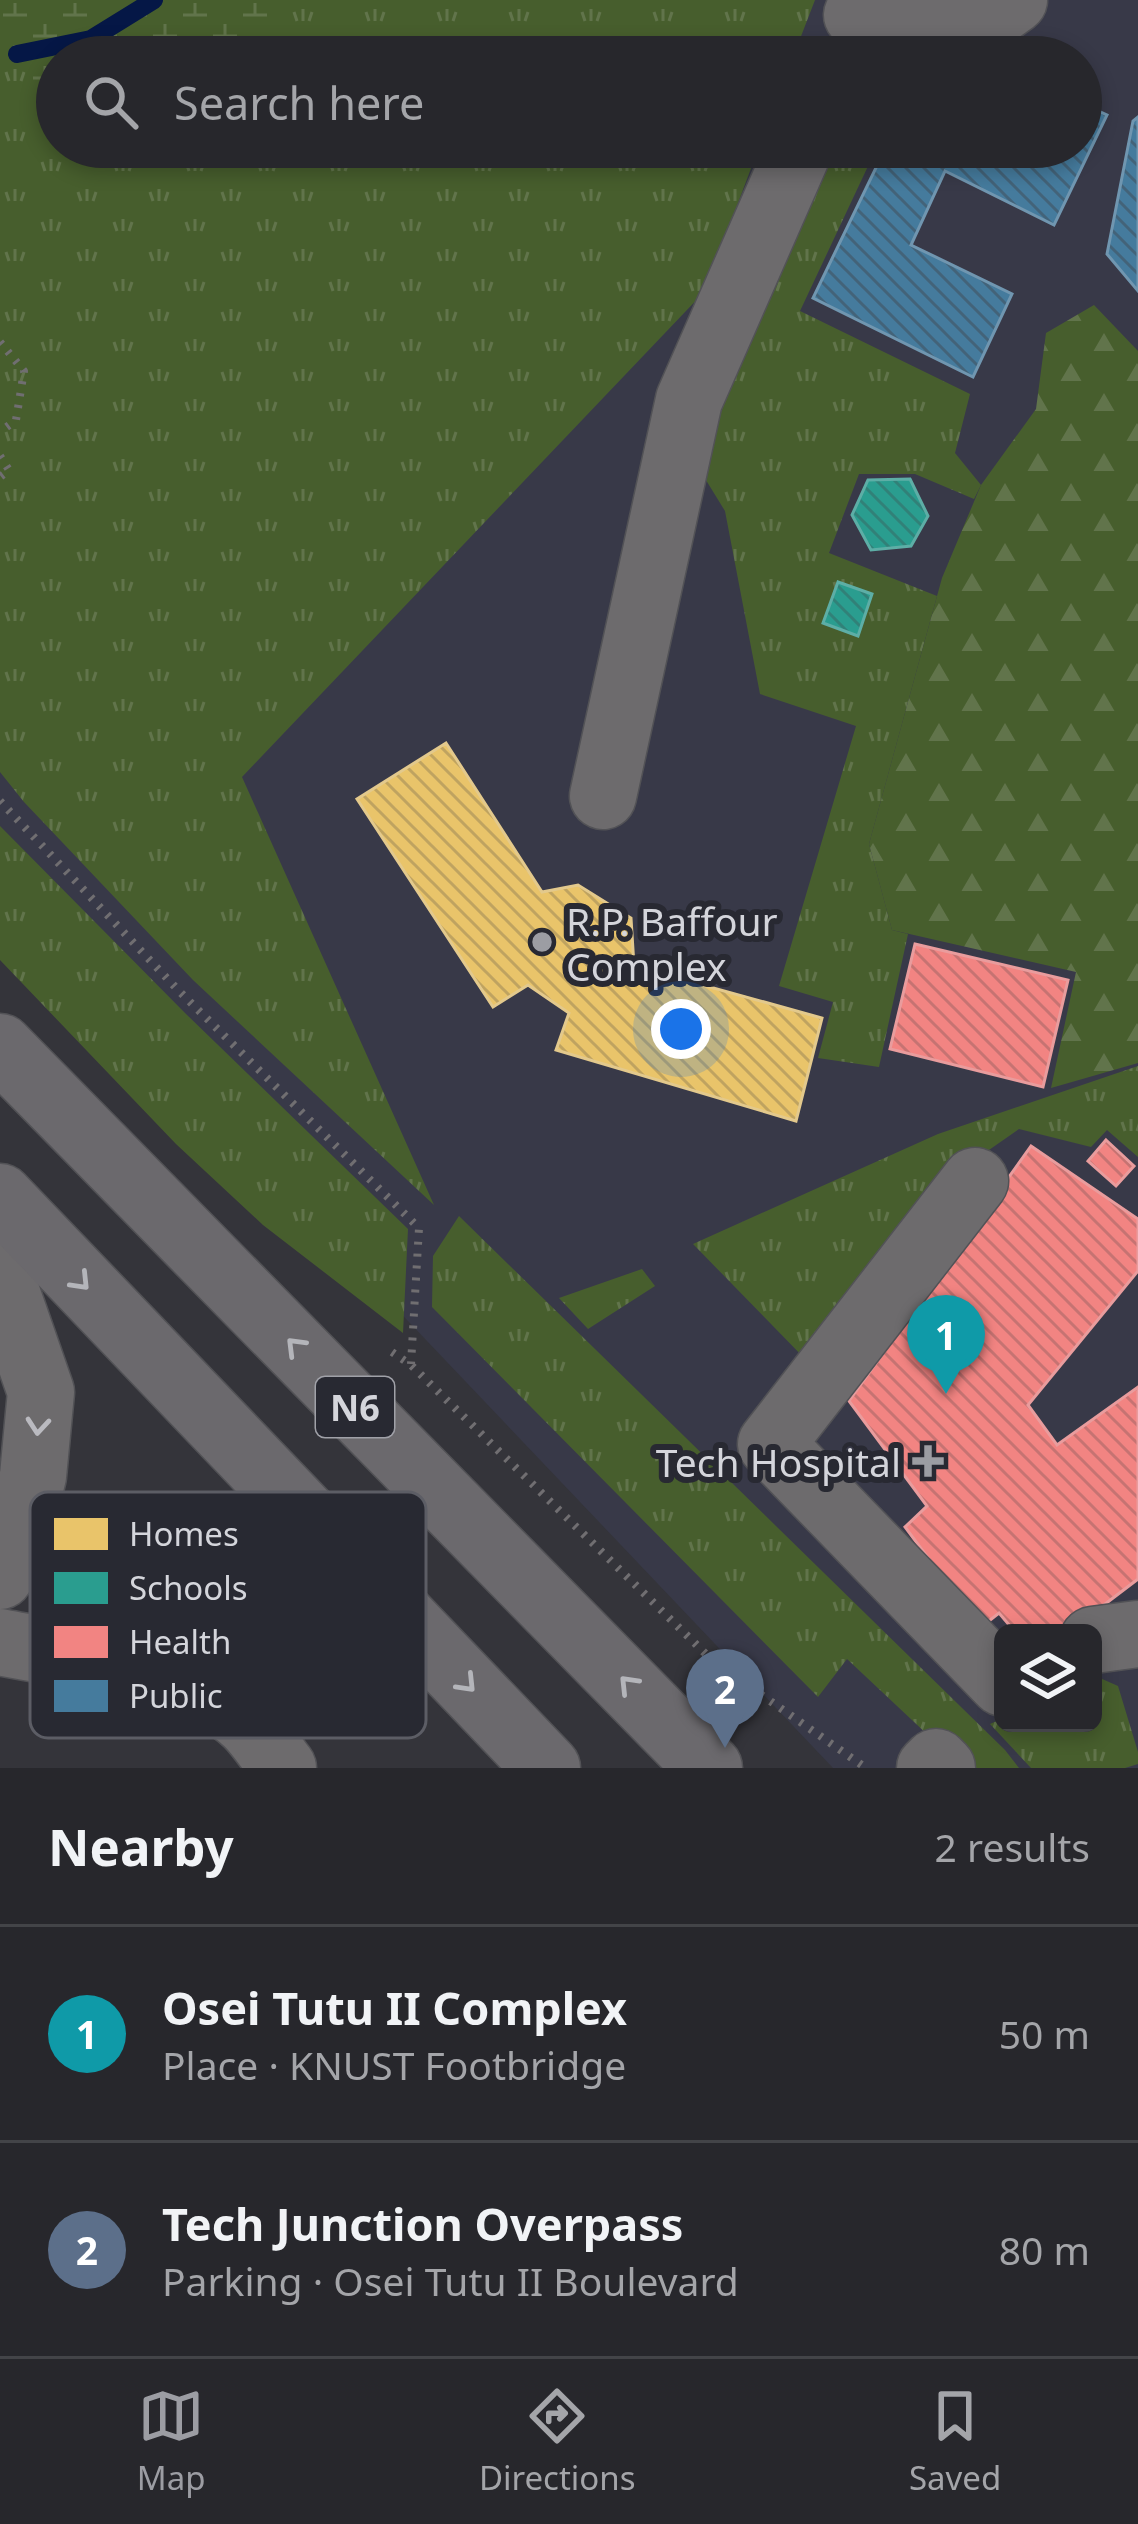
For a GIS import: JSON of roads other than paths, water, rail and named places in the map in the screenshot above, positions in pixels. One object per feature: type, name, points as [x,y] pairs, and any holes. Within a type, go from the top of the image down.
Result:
[{"type":"highway","name":"N6","points":[[0,1047],[709,1768]]},
{"type":"highway","points":[[0,1197],[283,1492]]},
{"type":"highway","points":[[426,1641],[548,1768]]},
{"type":"street","points":[[853,24],[985,21],[1014,0]]},
{"type":"street","points":[[603,796],[688,400],[791,168]]},
{"type":"street","points":[[975,1181],[771,1444],[994,1674]]},
{"type":"street","points":[[0,1274],[41,1392],[33,1476],[14,1554],[0,1576]]},
{"type":"street","points":[[1102,1639],[1138,1634]]},
{"type":"street","points":[[0,1642],[30,1648]]},
{"type":"street","points":[[260,1738],[283,1768]]},
{"type":"street","points":[[930,1768],[936,1762],[942,1768]]},
{"type":"waterway","points":[[96,36],[154,0]]},
{"type":"waterway","points":[[17,54],[36,50]]},
{"type":"place","name":"R.P. Baffour Complex","points":[[542,942]]},
{"type":"place","name":"Osei Tutu II Complex","points":[[946,1394]]},
{"type":"place","name":"Tech Hospital","points":[[928,1461]]},
{"type":"place","name":"Tech Junction Overpass","points":[[725,1748]]}]
